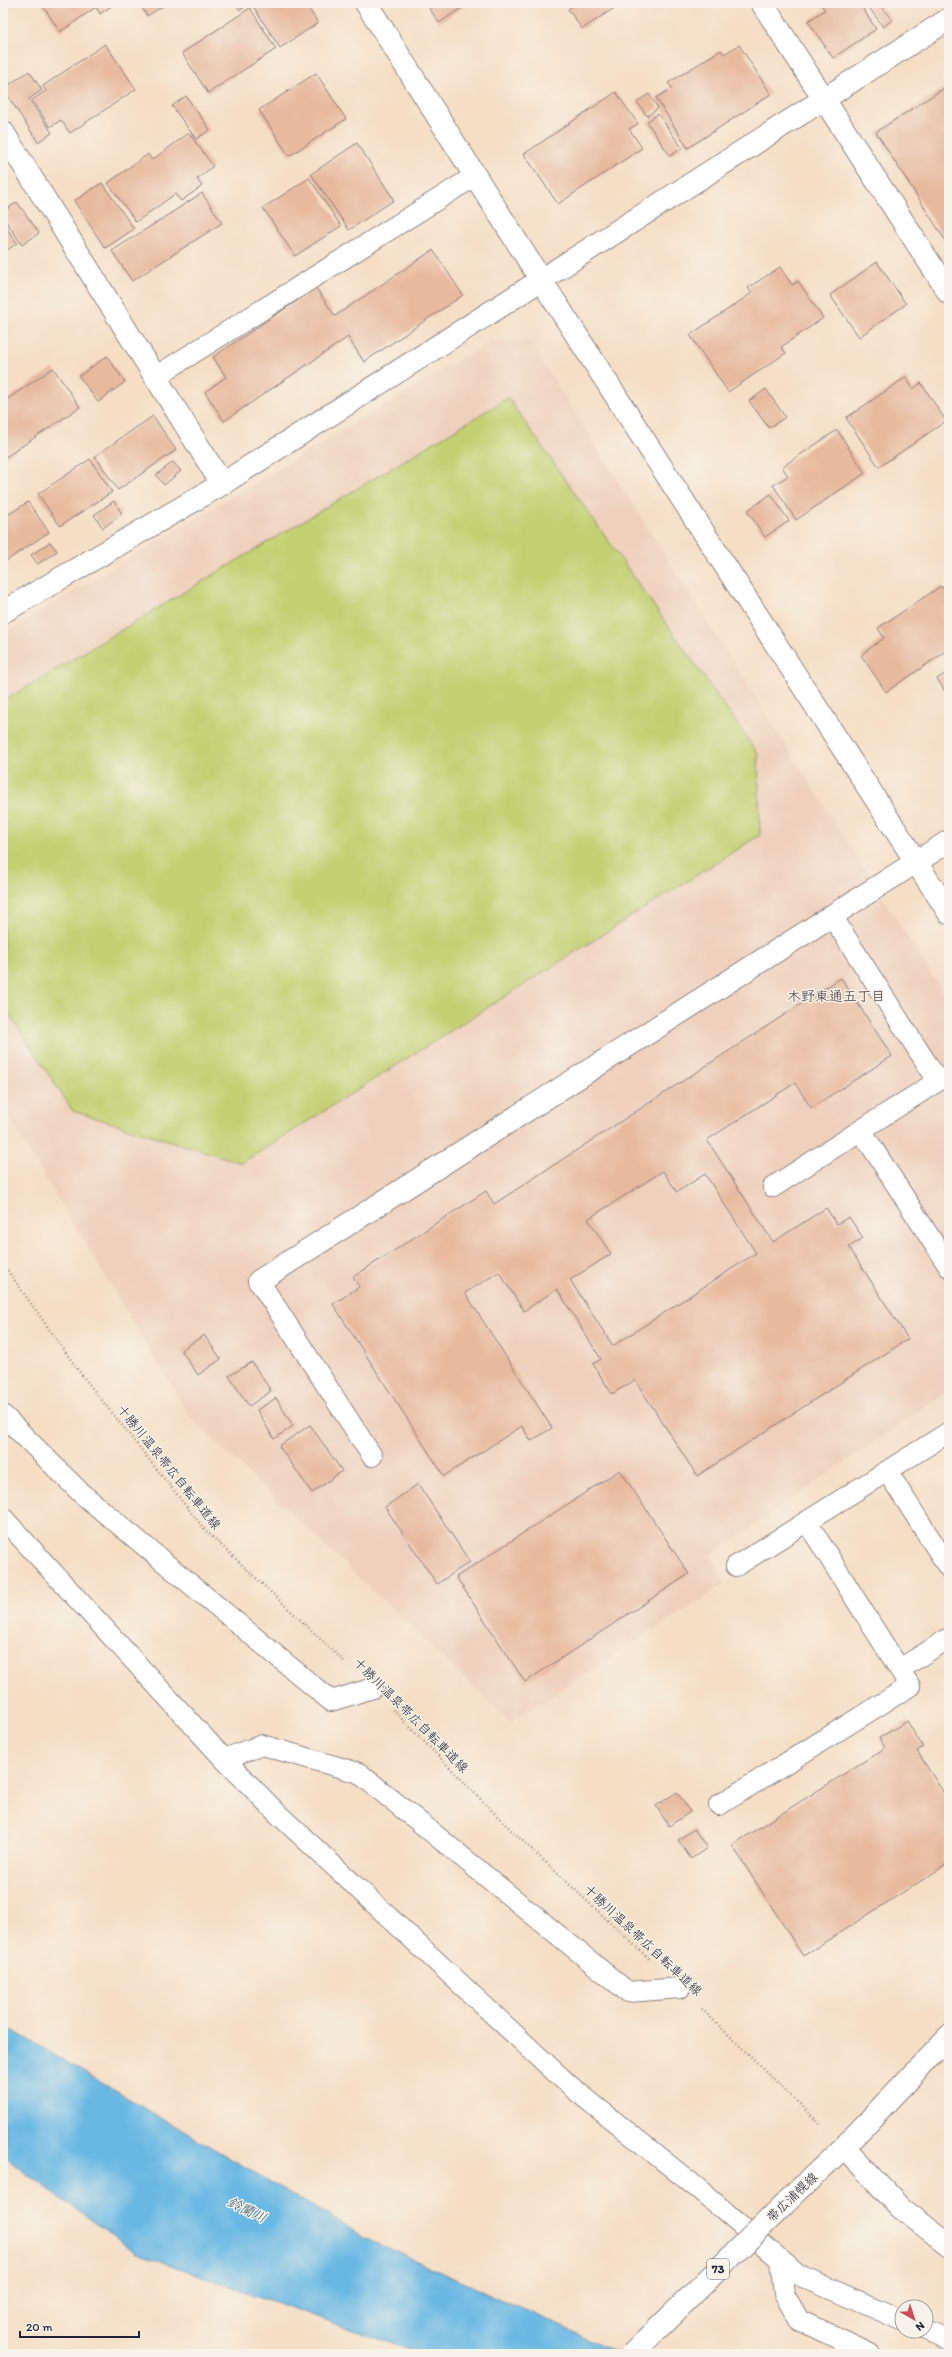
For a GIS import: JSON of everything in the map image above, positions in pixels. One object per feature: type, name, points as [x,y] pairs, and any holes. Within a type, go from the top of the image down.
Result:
[{"type":"street","points":[[366,3],[541,280],[949,913]]},
{"type":"street","points":[[762,3],[949,293]]},
{"type":"street","points":[[3,612],[222,484],[949,19]]},
{"type":"street","points":[[3,132],[222,484]]},
{"type":"street","points":[[260,1281],[949,841]]},
{"type":"street","name":"帯広浦幌線","points":[[632,2354],[844,2147],[949,2036]]},
{"type":"street","points":[[844,2147],[900,2208],[949,2245]]},
{"type":"lane","points":[[155,377],[475,176]]},
{"type":"lane","points":[[773,1187],[938,1081],[832,916]]},
{"type":"lane","points":[[862,1130],[949,1267]]},
{"type":"lane","points":[[260,1281],[372,1456]]},
{"type":"lane","points":[[3,1415],[81,1493],[331,1701],[373,1688]]},
{"type":"lane","points":[[736,1566],[949,1432]]},
{"type":"lane","points":[[887,1471],[949,1568]]},
{"type":"lane","points":[[3,1518],[224,1759],[277,1813],[569,2085],[701,2191],[780,2261],[798,2275],[894,2317]]},
{"type":"lane","points":[[719,1805],[910,1686],[807,1522]]},
{"type":"lane","points":[[900,1669],[949,1638]]},
{"type":"lane","points":[[224,1759],[262,1745],[359,1773],[628,1992],[680,1988]]},
{"type":"lane","points":[[780,2261],[784,2294],[798,2320],[870,2354]]},
{"type":"lane","points":[[934,2333],[949,2340]]},
{"type":"path","name":"十勝川温泉帯広自転車道線","points":[[3,1264],[81,1374],[205,1530],[373,1688],[509,1828],[680,1988],[844,2147]]},
{"type":"shaded area","points":[[529,341],[949,1002],[949,1390],[711,1555],[725,1584],[511,1722],[191,1418],[3,1108],[3,634],[490,342]]},
{"type":"green space","points":[[508,398],[758,754],[760,835],[242,1163],[73,1111],[3,1005],[3,701]]},
{"type":"water","name":"鈴蘭川","points":[[3,2025],[366,2238],[622,2354],[421,2354],[137,2253],[3,2156]]},
{"type":"building","points":[[41,3],[116,3],[100,14],[96,7],[60,32]]},
{"type":"building","points":[[139,3],[168,3],[147,16]]},
{"type":"building","points":[[235,3],[251,3],[240,10]]},
{"type":"building","points":[[251,3],[305,3],[318,23],[280,48]]},
{"type":"building","points":[[426,3],[469,3],[439,23]]},
{"type":"building","points":[[577,3],[618,3],[619,5],[582,29],[568,9]]},
{"type":"building","points":[[820,3],[859,3],[876,29],[833,58],[808,21],[825,10]]},
{"type":"building","points":[[866,3],[879,3],[892,20],[883,27]]},
{"type":"building","points":[[250,8],[276,49],[208,93],[182,53]]},
{"type":"building","points":[[105,44],[136,89],[70,133],[61,120],[50,127],[32,100],[46,91],[43,86]]},
{"type":"building","points":[[739,45],[771,94],[688,148],[656,98],[672,88],[668,83],[721,50],[724,54]]},
{"type":"building","points":[[29,71],[42,90],[29,99],[52,133],[38,142],[3,89]]},
{"type":"building","points":[[316,73],[346,119],[289,156],[259,110]]},
{"type":"building","points":[[949,85],[949,246],[876,132]]},
{"type":"building","points":[[616,92],[638,124],[629,129],[642,148],[558,204],[524,154]]},
{"type":"building","points":[[649,94],[658,108],[647,116],[637,102]]},
{"type":"building","points":[[186,96],[210,130],[196,139],[172,106]]},
{"type":"building","points":[[658,114],[682,148],[670,156],[647,122]]},
{"type":"building","points":[[189,133],[213,166],[197,179],[202,186],[181,201],[175,194],[136,222],[108,183],[148,154],[152,160]]},
{"type":"building","points":[[357,143],[394,200],[349,230],[311,174]]},
{"type":"building","points":[[309,178],[341,226],[295,256],[263,208]]},
{"type":"building","points":[[102,183],[134,229],[105,248],[74,201]]},
{"type":"building","points":[[202,193],[222,223],[132,281],[112,251]]},
{"type":"building","points":[[17,202],[39,233],[22,245],[3,217],[3,212]]},
{"type":"building","points":[[3,223],[17,243],[3,253]]},
{"type":"building","points":[[433,250],[463,295],[364,362],[348,337],[224,421],[205,392],[226,377],[213,357],[316,288],[335,316]]},
{"type":"building","points":[[877,262],[906,304],[859,337],[830,295]]},
{"type":"building","points":[[780,267],[792,285],[798,281],[823,318],[781,347],[786,353],[728,392],[690,335],[752,293],[748,288]]},
{"type":"building","points":[[107,356],[125,382],[98,402],[79,376]]},
{"type":"building","points":[[53,368],[80,407],[3,459],[3,395],[6,400]]},
{"type":"building","points":[[906,377],[913,389],[921,383],[946,421],[879,467],[846,418]]},
{"type":"building","points":[[766,389],[785,417],[769,428],[749,401]]},
{"type":"building","points":[[153,416],[176,450],[118,490],[95,456]]},
{"type":"building","points":[[837,430],[865,473],[796,520],[773,485],[788,476],[782,467]]},
{"type":"building","points":[[90,459],[112,492],[60,526],[38,494]]},
{"type":"building","points":[[173,462],[181,471],[164,485],[156,475]]},
{"type":"building","points":[[771,494],[789,521],[765,537],[747,511]]},
{"type":"building","points":[[114,501],[122,514],[103,528],[94,515]]},
{"type":"building","points":[[28,502],[49,532],[3,563],[3,518]]},
{"type":"building","points":[[50,542],[57,551],[38,564],[31,555]]},
{"type":"building","points":[[941,586],[949,597],[949,649],[886,692],[861,655],[884,638],[878,628]]},
{"type":"building","points":[[949,671],[949,697],[937,679]]},
{"type":"building","points":[[841,978],[892,1056],[811,1108],[795,1083],[707,1140],[773,1242],[826,1208],[837,1224],[849,1217],[863,1238],[849,1247],[908,1339],[697,1476],[635,1380],[612,1394],[593,1364],[601,1359],[557,1289],[524,1311],[499,1272],[465,1293],[552,1428],[531,1441],[522,1426],[444,1476],[333,1304],[359,1287],[353,1277],[486,1191],[494,1204]],"holes":[[[663,1171],[677,1192],[705,1174],[756,1253],[613,1346],[570,1280],[611,1254],[588,1219]]]},
{"type":"building","points":[[204,1335],[221,1359],[198,1375],[181,1350]]},
{"type":"building","points":[[252,1362],[271,1391],[249,1406],[229,1376]]},
{"type":"building","points":[[276,1398],[293,1426],[274,1439],[257,1410]]},
{"type":"building","points":[[310,1425],[342,1471],[312,1493],[279,1446]]},
{"type":"building","points":[[620,1470],[689,1574],[525,1682],[456,1577]]},
{"type":"building","points":[[418,1484],[470,1562],[437,1584],[385,1507]]},
{"type":"building","points":[[907,1721],[923,1747],[917,1751],[949,1801],[949,1863],[803,1956],[732,1845],[885,1748],[879,1738]]},
{"type":"building","points":[[677,1792],[690,1812],[669,1826],[656,1806]]},
{"type":"building","points":[[694,1829],[707,1848],[691,1859],[678,1840]]},
{"type":"district","name":"木野東通五丁目","points":[[836,996]]}]
